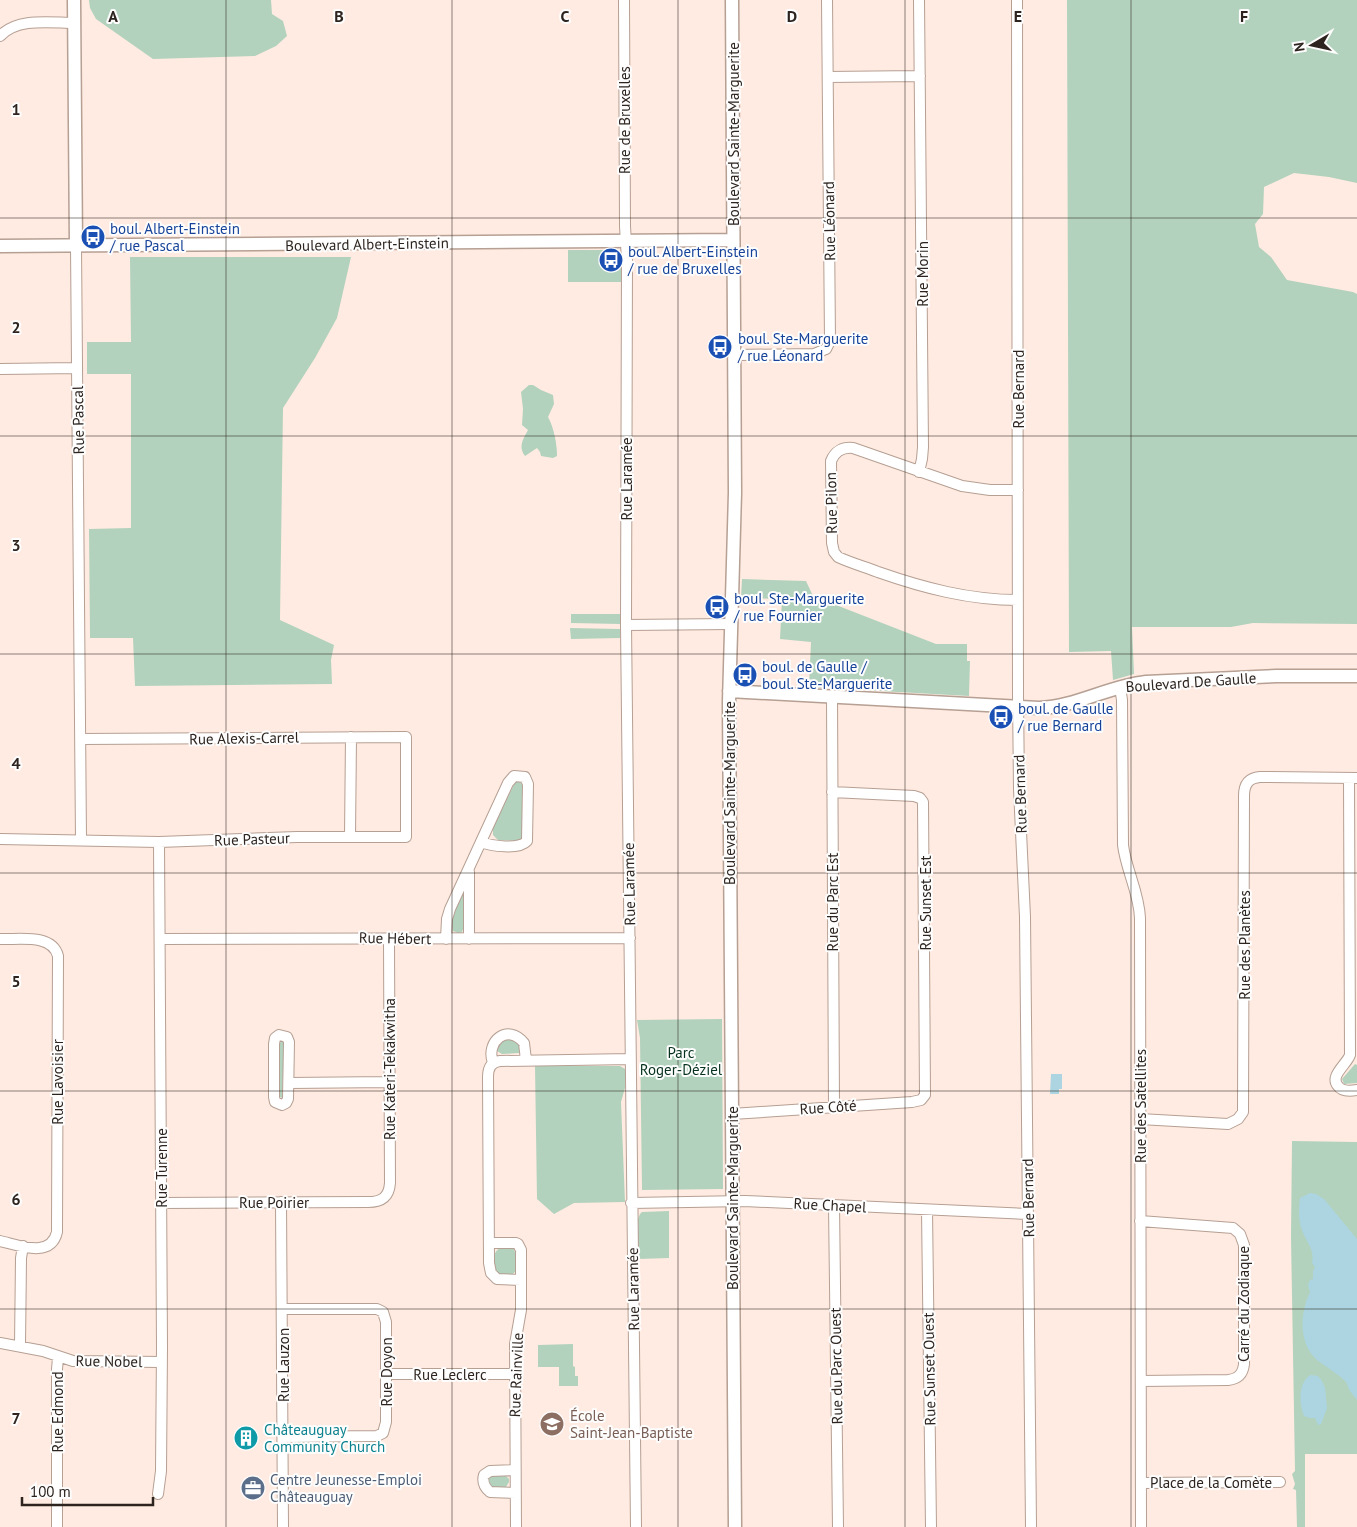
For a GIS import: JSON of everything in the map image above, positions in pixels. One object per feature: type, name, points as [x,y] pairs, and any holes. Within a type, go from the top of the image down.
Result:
[{"type":"street","name":"Rue Pascal","points":[[74,0],[81,840]]},
{"type":"street","name":"Rue de Bruxelles","points":[[624,0],[626,241]]},
{"type":"street","name":"Boulevard Sainte-Marguerite","points":[[732,0],[735,493],[729,691],[735,1527]]},
{"type":"street","name":"Rue Léonard","points":[[734,355],[814,354],[826,349],[830,341],[827,0]]},
{"type":"street","name":"Rue Morin","points":[[919,0],[923,453],[919,472]]},
{"type":"street","name":"Rue Bernard","points":[[1017,0],[1018,707],[1025,917],[1031,1527]]},
{"type":"street","points":[[0,36],[8,29],[20,24],[74,23]]},
{"type":"street","points":[[828,77],[920,76]]},
{"type":"street","name":"Boulevard Albert-Einstein","points":[[0,246],[734,240]]},
{"type":"street","name":"Rue Laramée","points":[[626,241],[626,625],[636,1527]]},
{"type":"street","points":[[0,369],[77,368]]},
{"type":"street","name":"Rue Pilon","points":[[1018,490],[971,487],[952,483],[858,449],[844,448],[836,453],[833,456],[831,466],[832,543],[835,554],[904,581],[942,592],[981,598],[1018,600]]},
{"type":"street","points":[[626,625],[731,624]]},
{"type":"street","name":"Boulevard De Gaulle","points":[[729,691],[1018,707],[1053,707],[1120,687],[1154,681],[1277,676],[1357,676]]},
{"type":"street","name":"Rue des Satellites","points":[[1120,687],[1122,700],[1123,845],[1127,865],[1136,890],[1140,912],[1141,1527]]},
{"type":"street","name":"Rue du Parc Est","points":[[832,696],[834,1107]]},
{"type":"street","points":[[350,836],[351,737]]},
{"type":"street","name":"Rue Alexis-Carrel","points":[[81,739],[406,737]]},
{"type":"street","name":"Rue Pasteur","points":[[0,839],[159,842],[406,836],[406,737]]},
{"type":"street","points":[[446,939],[448,914],[468,869],[510,779],[518,775],[525,777],[528,784],[527,842],[521,846],[512,846],[490,845],[481,842]]},
{"type":"street","name":"Rue des Planètes","points":[[1140,1118],[1228,1124],[1235,1122],[1243,1112],[1244,791],[1247,782],[1252,778],[1260,777],[1353,778]]},
{"type":"street","points":[[1353,778],[1354,1042],[1349,1058],[1335,1080],[1341,1089],[1357,1090]]},
{"type":"street","name":"Rue Sunset Est","points":[[832,792],[914,796],[920,798],[923,802],[926,1088],[924,1097]]},
{"type":"street","name":"Rue Turenne","points":[[158,1494],[161,1471],[159,842]]},
{"type":"street","points":[[468,869],[469,939]]},
{"type":"street","name":"Rue Hébert","points":[[160,939],[630,938]]},
{"type":"street","name":"Rue Lavoisier","points":[[0,939],[45,941],[54,947],[58,956],[57,1232],[54,1240],[43,1247],[34,1248],[0,1241]]},
{"type":"street","name":"Rue Kateri-Tekakwitha","points":[[385,1198],[389,1191],[390,1183],[389,939]]},
{"type":"street","points":[[493,1063],[491,1053],[494,1044],[501,1036],[506,1034],[516,1035],[524,1043],[526,1060]]},
{"type":"street","points":[[279,1035],[287,1037],[289,1042],[289,1082],[288,1102],[282,1105],[277,1104],[274,1097],[274,1044],[275,1038],[279,1035]]},
{"type":"street","points":[[521,1280],[500,1280],[493,1276],[489,1263],[488,1077],[490,1067],[493,1063],[500,1061],[631,1059]]},
{"type":"street","points":[[289,1082],[389,1082]]},
{"type":"street","name":"Rue Côté","points":[[732,1114],[912,1102],[922,1100],[924,1097]]},
{"type":"street","name":"Rue Poirier","points":[[161,1203],[368,1202],[385,1198]]},
{"type":"street","name":"Rue Chapel","points":[[632,1202],[732,1201],[1028,1214]]},
{"type":"street","name":"Rue Lauzon","points":[[281,1202],[283,1527]]},
{"type":"street","name":"Rue du Parc Ouest","points":[[834,1205],[838,1527]]},
{"type":"street","name":"Rue Sunset Ouest","points":[[927,1210],[932,1527]]},
{"type":"street","name":"Carré du Zodiaque","points":[[1140,1221],[1233,1228],[1240,1234],[1244,1245],[1244,1364],[1240,1374],[1228,1380],[1141,1381]]},
{"type":"street","name":"Rue Rainville","points":[[490,1242],[512,1242],[518,1244],[521,1250],[521,1310],[515,1339],[514,1374],[516,1527]]},
{"type":"street","points":[[20,1346],[21,1258],[23,1246]]},
{"type":"street","name":"Rue Doyon","points":[[282,1309],[373,1309],[383,1312],[386,1322],[386,1427],[381,1435],[283,1437]]},
{"type":"street","name":"Rue Nobel","points":[[0,1343],[20,1346],[72,1361],[161,1362]]},
{"type":"street","name":"Rue Edmond","points":[[57,1527],[58,1358]]},
{"type":"street","name":"Rue Leclerc","points":[[386,1374],[514,1374]]},
{"type":"street","points":[[515,1470],[490,1471],[484,1475],[483,1480],[484,1486],[490,1492],[515,1493]]},
{"type":"street","name":"Place de la Comète","points":[[1141,1482],[1280,1482]]},
{"type":"green space","points":[[89,0],[271,0],[272,14],[283,21],[287,36],[276,46],[255,56],[153,59],[96,19],[90,8]]},
{"type":"green space","points":[[1067,0],[1357,0],[1357,183],[1329,177],[1294,173],[1264,187],[1263,214],[1255,224],[1259,247],[1271,257],[1287,280],[1357,294],[1357,624],[1253,623],[1231,627],[1132,627],[1134,674],[1113,680],[1111,651],[1069,652]]},
{"type":"green space","points":[[568,250],[612,250],[621,260],[621,282],[568,282]]},
{"type":"green space","points":[[130,257],[351,257],[337,318],[315,358],[283,408],[280,620],[334,645],[331,660],[332,684],[135,686],[133,638],[90,638],[89,529],[131,528],[131,374],[87,374],[87,342],[131,342]]},
{"type":"green space","points":[[529,385],[533,385],[553,395],[554,404],[548,417],[556,446],[557,456],[553,458],[541,456],[537,448],[525,456],[523,453],[523,440],[528,430],[522,425],[521,392]]},
{"type":"green space","points":[[742,579],[806,581],[813,596],[936,644],[967,644],[967,661],[970,661],[969,696],[809,687],[811,642],[780,639],[782,599],[741,598]]},
{"type":"green space","points":[[571,614],[620,614],[620,624],[571,623]]},
{"type":"green space","points":[[570,628],[620,629],[620,638],[571,639]]},
{"type":"green space","points":[[515,782],[520,782],[523,785],[523,839],[520,841],[498,840],[493,835],[493,828]]},
{"type":"green space","points":[[462,893],[464,893],[464,927],[462,932],[458,933],[453,931],[452,921]]},
{"type":"green space","name":"Parc Roger-Déziel","points":[[722,1019],[723,1189],[642,1190],[640,1038],[637,1020]]},
{"type":"green space","points":[[509,1038],[519,1043],[519,1053],[502,1054],[497,1051],[500,1042]]},
{"type":"green space","points":[[282,1041],[284,1044],[282,1098],[279,1096],[280,1043]]},
{"type":"green space","points":[[1355,1064],[1357,1065],[1357,1083],[1344,1084],[1342,1079]]},
{"type":"green space","name":"Parc Roger-Déziel","points":[[535,1066],[620,1066],[625,1069],[625,1088],[621,1102],[625,1202],[574,1203],[554,1214],[537,1199]]},
{"type":"green space","points":[[1292,1141],[1357,1142],[1357,1454],[1305,1454],[1305,1527],[1297,1527],[1296,1490],[1293,1489],[1295,1484],[1292,1474],[1295,1471],[1291,1237]]},
{"type":"green space","points":[[669,1211],[669,1258],[638,1259],[638,1219],[640,1214],[642,1212]]},
{"type":"green space","points":[[502,1247],[513,1248],[516,1254],[517,1267],[511,1275],[498,1275],[495,1268],[494,1256],[498,1249]]},
{"type":"green space","points":[[573,1344],[573,1366],[575,1367],[575,1376],[578,1376],[578,1386],[559,1386],[559,1367],[538,1367],[538,1345]]},
{"type":"green space","points":[[505,1475],[509,1479],[506,1487],[493,1488],[489,1484],[488,1480],[491,1476]]},
{"type":"water","points":[[1051,1074],[1062,1074],[1062,1089],[1059,1089],[1059,1094],[1050,1094]]},
{"type":"water","points":[[1310,1193],[1324,1199],[1357,1239],[1357,1400],[1347,1383],[1317,1360],[1311,1353],[1304,1337],[1304,1309],[1310,1292],[1308,1285],[1310,1280],[1313,1279],[1315,1267],[1312,1263],[1311,1250],[1301,1226],[1299,1210],[1300,1198]]},
{"type":"water","points":[[1311,1375],[1318,1376],[1325,1388],[1327,1408],[1321,1424],[1318,1425],[1315,1418],[1304,1416],[1301,1405],[1302,1387]]},
{"type":"place","name":"boul. Albert-Einstein / rue Pascal","points":[[93,237]]},
{"type":"place","name":"boul. Albert-Einstein / rue de Bruxelles","points":[[611,260]]},
{"type":"place","name":"boul. Ste-Marguerite / rue Léonard","points":[[720,347]]},
{"type":"place","name":"boul. Ste-Marguerite / rue Fournier","points":[[717,607]]},
{"type":"place","name":"boul. de Gaulle / boul. Ste-Marguerite","points":[[745,675]]},
{"type":"place","name":"boul. de Gaulle / rue Bernard","points":[[1001,717]]},
{"type":"place","name":"École Saint-Jean-Baptiste","points":[[552,1424]]},
{"type":"place","name":"Châteauguay Community Church","points":[[246,1438]]},
{"type":"place","name":"Centre Jeunesse-Emploi Châteauguay","points":[[253,1488]]}]
